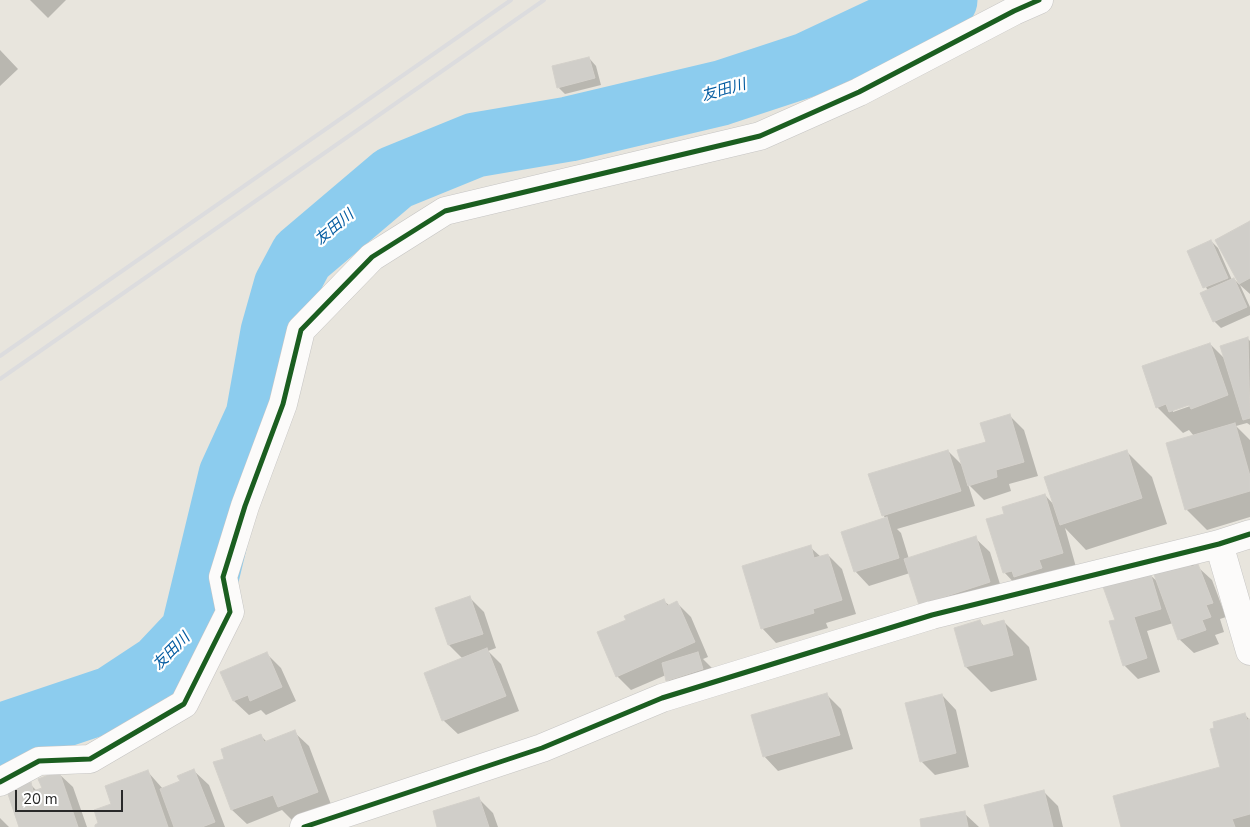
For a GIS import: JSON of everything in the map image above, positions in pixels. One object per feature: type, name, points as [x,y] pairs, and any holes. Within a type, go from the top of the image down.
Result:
[{"type":"street","points":[[0,782],[39,761],[90,759],[184,704],[230,612],[223,577],[246,506],[283,404],[301,330],[372,257],[445,211],[760,136],[860,92],[1014,10],[1039,0]]},
{"type":"street","points":[[304,827],[542,748],[662,698],[932,615],[1219,544],[1250,534]]},
{"type":"street","points":[[1219,544],[1250,651]]},
{"type":"building","points":[[589,57],[595,78],[557,88],[552,66]]},
{"type":"building","points":[[1250,221],[1250,278],[1239,284],[1215,240]]},
{"type":"building","points":[[1211,240],[1228,278],[1203,288],[1187,251]]},
{"type":"building","points":[[1234,278],[1247,307],[1213,322],[1200,293]]},
{"type":"building","points":[[1248,337],[1250,418],[1243,420],[1220,346]]},
{"type":"building","points":[[1210,343],[1228,395],[1191,409],[1189,405],[1169,412],[1166,404],[1156,408],[1142,366]]},
{"type":"building","points":[[1010,414],[1024,462],[996,470],[997,477],[968,486],[957,450],[986,442],[980,423]]},
{"type":"building","points":[[1235,423],[1250,476],[1250,491],[1185,510],[1166,443]]},
{"type":"building","points":[[948,450],[961,491],[882,516],[868,474]]},
{"type":"building","points":[[1127,450],[1142,498],[1060,525],[1044,477]]},
{"type":"building","points":[[1045,494],[1063,553],[1039,560],[1042,568],[1014,577],[1012,571],[1003,573],[986,519],[1004,514],[1002,507]]},
{"type":"building","points":[[887,517],[899,558],[854,572],[841,532]]},
{"type":"building","points":[[976,536],[990,582],[919,605],[904,559]]},
{"type":"building","points":[[811,545],[814,558],[828,554],[842,600],[813,609],[814,613],[761,629],[742,566]]},
{"type":"building","points":[[1188,556],[1191,567],[1198,564],[1213,603],[1206,605],[1211,617],[1202,620],[1206,630],[1178,640],[1152,569]]},
{"type":"building","points":[[1150,572],[1161,609],[1134,617],[1147,658],[1123,666],[1109,621],[1115,620],[1102,584]]},
{"type":"building","points":[[470,596],[483,634],[448,645],[435,608]]},
{"type":"building","points":[[664,599],[667,606],[677,601],[695,642],[616,677],[597,632],[626,620],[624,616]]},
{"type":"building","points":[[980,620],[982,626],[1004,620],[1013,655],[965,667],[954,628]]},
{"type":"building","points":[[487,648],[506,696],[442,721],[424,673]]},
{"type":"building","points":[[267,652],[282,687],[250,701],[248,695],[233,701],[220,672]]},
{"type":"building","points":[[698,652],[703,669],[666,681],[662,663]]},
{"type":"building","points":[[827,693],[840,735],[763,757],[751,715]]},
{"type":"building","points":[[942,694],[956,753],[920,762],[905,703]]},
{"type":"building","points":[[1245,713],[1247,720],[1250,719],[1250,814],[1232,819],[1235,827],[1121,827],[1113,796],[1220,767],[1210,729],[1214,728],[1213,722]]},
{"type":"building","points":[[295,730],[318,792],[278,807],[273,795],[231,810],[213,762],[224,759],[221,749],[261,734],[264,742]]},
{"type":"building","points":[[194,769],[215,822],[202,827],[174,827],[160,789],[180,781],[177,776]]},
{"type":"building","points":[[148,770],[168,827],[95,827],[98,823],[94,810],[111,804],[105,786]]},
{"type":"building","points":[[59,771],[78,827],[19,827],[7,791],[31,782],[33,791],[42,788],[38,779]]},
{"type":"building","points":[[1044,790],[1053,827],[990,827],[984,805]]},
{"type":"building","points":[[479,797],[489,827],[437,827],[433,811]]},
{"type":"building","points":[[965,811],[968,827],[921,827],[920,819]]},
{"type":"waterway","name":"友田川","points":[[0,736],[113,698],[160,667],[193,632],[231,475],[258,416],[273,332],[286,286],[302,256],[394,178],[475,145],[569,129],[721,93],[809,64],[945,0]]},
{"type":"railway","points":[[0,356],[511,0]]},
{"type":"railway","points":[[0,379],[544,0]]},
{"type":"cycle path","points":[[0,782],[39,761],[90,759],[184,704],[230,612],[223,577],[245,506],[283,404],[301,330],[372,257],[445,211],[760,136],[859,92],[1014,11],[1039,0]]},
{"type":"cycle path","points":[[304,827],[542,748],[662,698],[932,615],[1219,544],[1250,534]]}]
